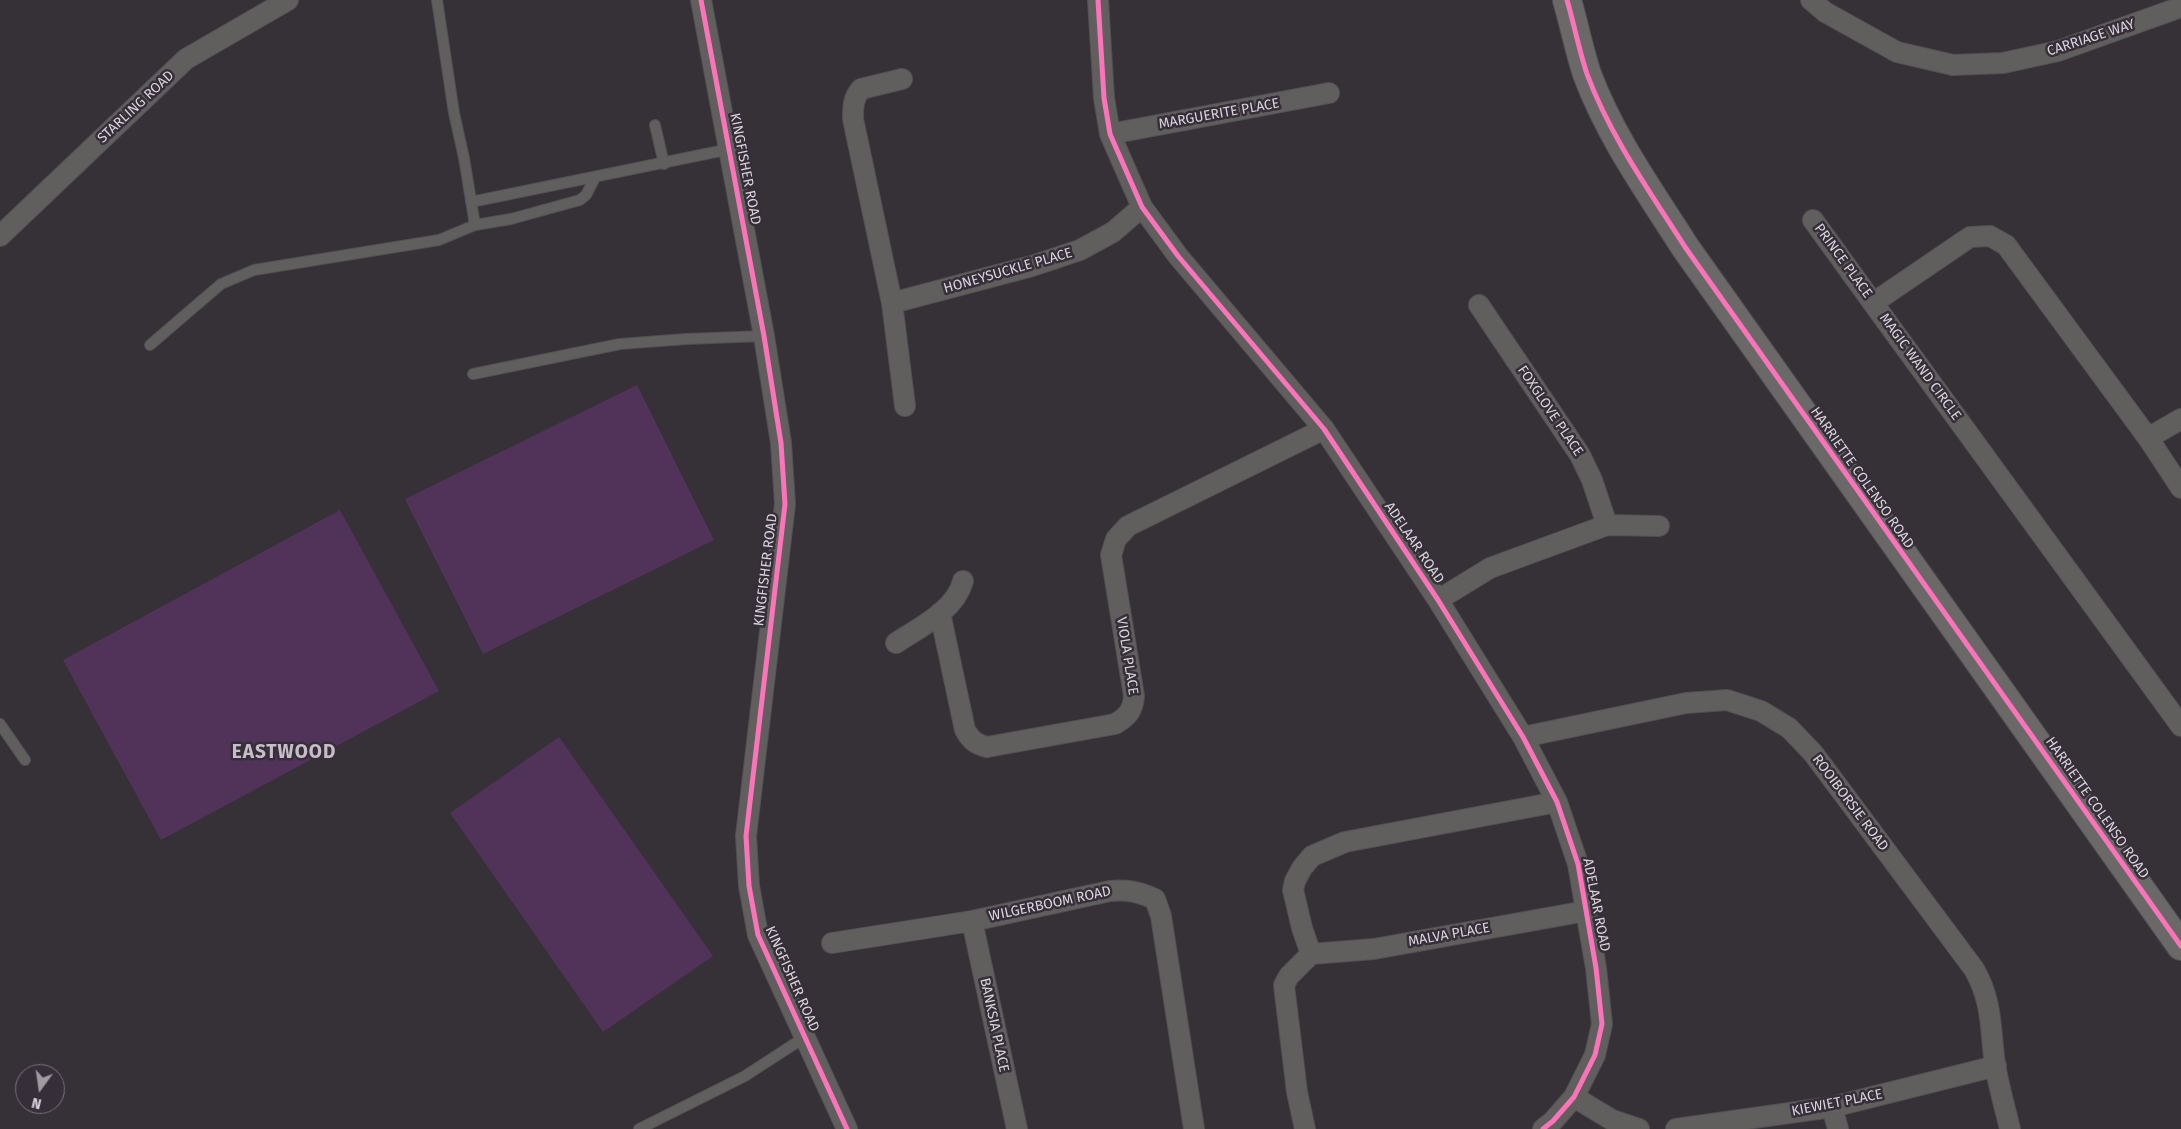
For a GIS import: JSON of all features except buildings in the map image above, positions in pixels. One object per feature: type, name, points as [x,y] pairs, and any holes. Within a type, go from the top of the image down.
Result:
[{"type":"street","name":"STARLING ROAD","points":[[0,236],[186,60],[288,0]]},
{"type":"street","name":"KINGFISHER ROAD","points":[[701,0],[764,336],[781,443],[785,504],[746,836],[749,886],[758,935],[847,1129]]},
{"type":"street","name":"ADELAAR ROAD","points":[[1098,0],[1104,98],[1110,134],[1142,207],[1178,256],[1324,429],[1438,600],[1523,737],[1557,802],[1578,864],[1596,968],[1602,1024],[1595,1055],[1574,1097],[1543,1129]]},
{"type":"street","name":"HARRIETTE COLENSO ROAD","points":[[1567,0],[1587,74],[1606,116],[1637,171],[1685,247],[2181,946]]},
{"type":"street","name":"CARRIAGE WAY","points":[[1811,0],[1825,12],[1897,52],[1953,64],[2003,63],[2058,51],[2179,13]]},
{"type":"street","points":[[902,79],[862,89],[854,98],[853,119],[892,303],[905,406]]},
{"type":"street","name":"MARGUERITE PLACE","points":[[1110,134],[1329,93]]},
{"type":"street","name":"HONEYSUCKLE PLACE","points":[[892,303],[1032,266],[1080,250],[1113,232],[1142,207]]},
{"type":"street","name":"PRINCE PLACE","points":[[1813,220],[1873,303]]},
{"type":"street","name":"MAGIC WAND CIRCLE","points":[[2181,488],[2148,438],[2006,245],[1990,236],[1970,237],[1873,303],[2181,726]]},
{"type":"street","name":"FOXGLOVE PLACE","points":[[1478,305],[1580,455],[1592,480],[1607,525]]},
{"type":"street","points":[[2148,438],[2181,419]]},
{"type":"street","name":"VIOLA PLACE","points":[[940,613],[965,730],[972,741],[987,746],[1115,724],[1126,717],[1133,707],[1134,696],[1111,555],[1116,539],[1128,526],[1324,429]]},
{"type":"street","points":[[1438,600],[1490,568],[1607,525],[1659,526]]},
{"type":"street","points":[[896,643],[940,613],[958,596],[963,581]]},
{"type":"street","name":"ROOIBORSIE ROAD","points":[[1523,737],[1686,703],[1727,700],[1761,711],[1789,728],[1813,753],[1974,969],[1984,986],[1989,1005],[1996,1066],[2010,1129]]},
{"type":"street","points":[[1305,1129],[1298,1092],[1284,985],[1289,976],[1311,954],[1302,928],[1293,890],[1302,868],[1312,856],[1345,842],[1557,802]]},
{"type":"street","name":"WILGERBOOM ROAD","points":[[832,943],[972,921],[1110,890],[1124,889],[1155,899],[1161,916],[1194,1129]]},
{"type":"street","name":"MALVA PLACE","points":[[1311,954],[1374,949],[1586,911]]},
{"type":"street","name":"BANKSIA PLACE","points":[[972,921],[1017,1129]]},
{"type":"street","name":"KIEWIET PLACE","points":[[1676,1129],[1832,1107],[1996,1066]]},
{"type":"street","points":[[1574,1097],[1612,1120],[1639,1129]]},
{"type":"street","points":[[1832,1107],[1838,1129]]},
{"type":"lane","points":[[437,0],[454,113],[464,158],[475,225]]},
{"type":"lane","points":[[655,126],[664,164]]},
{"type":"lane","points":[[471,202],[730,149]]},
{"type":"lane","points":[[150,346],[211,292],[232,278],[254,270],[438,240],[475,225],[511,220],[580,200],[586,195],[595,178]]},
{"type":"lane","points":[[473,374],[620,344],[764,336]]},
{"type":"lane","points":[[0,724],[25,760]]},
{"type":"lane","points":[[639,1129],[745,1076],[805,1037]]},
{"type":"shaded area","points":[[637,385],[714,540],[483,654],[405,499]]},
{"type":"shaded area","points":[[340,510],[439,691],[161,840],[63,660]]},
{"type":"shaded area","points":[[559,737],[713,956],[603,1032],[450,813]]},
{"type":"cycle path","points":[[701,0],[764,336],[781,443],[785,504],[746,836],[749,886],[758,935],[847,1129]]},
{"type":"cycle path","points":[[1098,0],[1104,98],[1110,134],[1142,207],[1178,256],[1324,429],[1438,600],[1523,737],[1557,802],[1578,864],[1596,968],[1602,1024],[1595,1055],[1574,1097],[1553,1121],[1543,1129]]},
{"type":"cycle path","points":[[1567,0],[1581,56],[1596,97],[1632,163],[1685,247],[2181,946]]},
{"type":"district","name":"EASTWOOD","points":[[284,753]]}]
